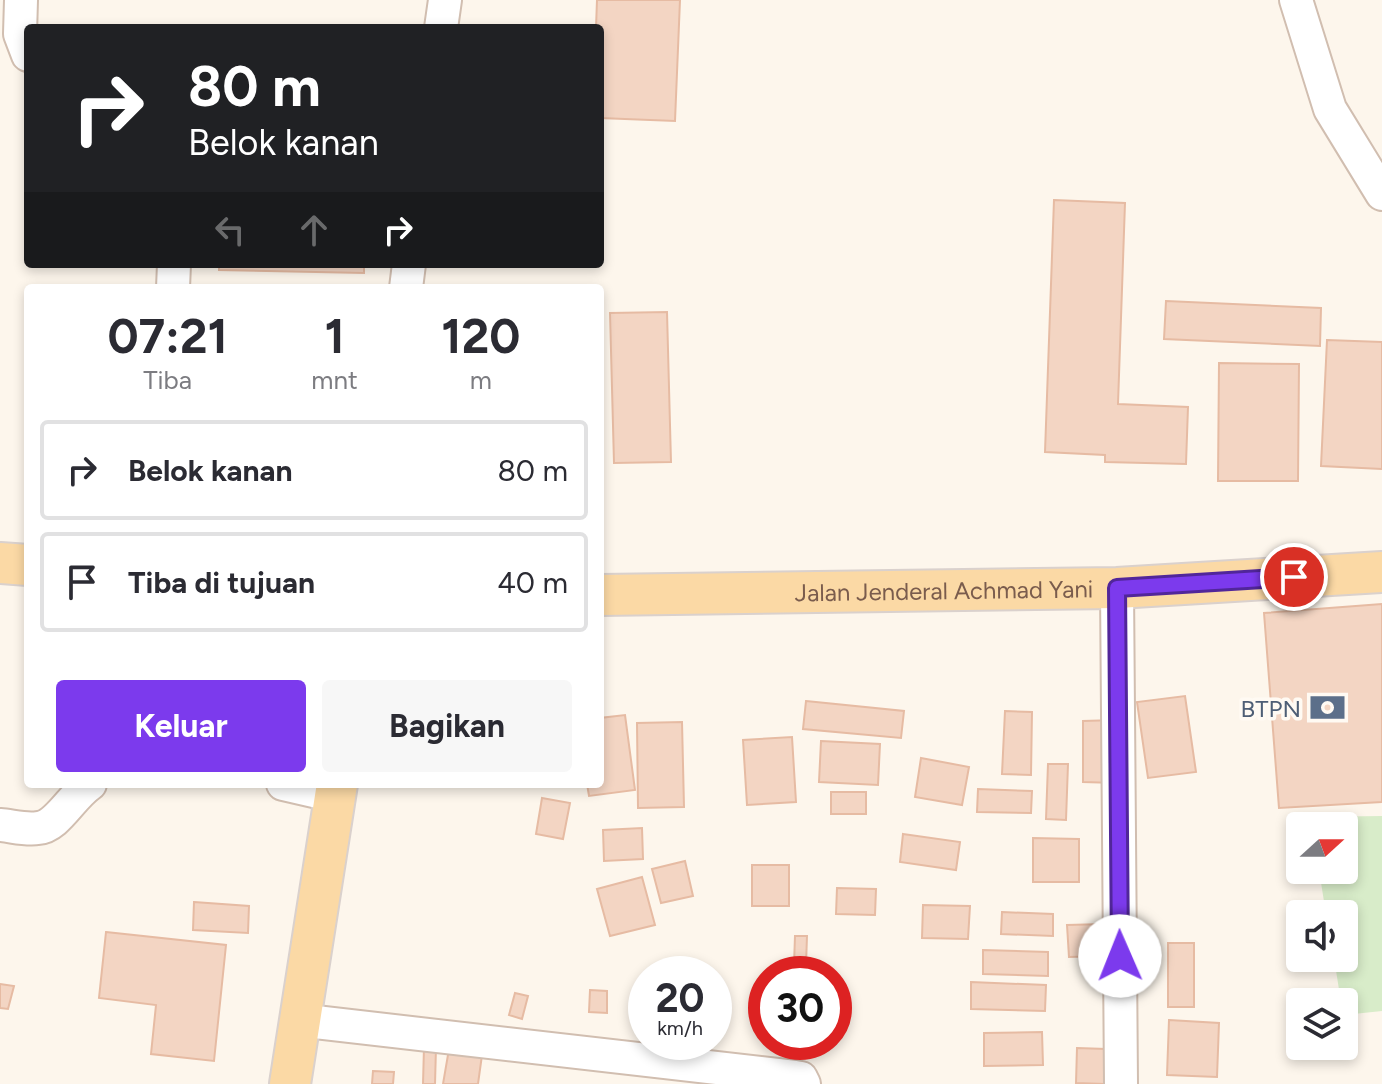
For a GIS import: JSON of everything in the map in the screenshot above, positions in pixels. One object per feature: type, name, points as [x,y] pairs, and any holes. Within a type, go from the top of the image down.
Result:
[{"type":"main road","points":[[0,563],[24,565]]},
{"type":"main road","name":"Jalan Jenderal Achmad Yani","points":[[604,595],[756,594],[835,589],[1117,588],[1382,572]]},
{"type":"main road","points":[[290,1084],[336,790]]},
{"type":"street","points":[[21,0],[20,34],[24,44]]},
{"type":"street","points":[[442,24],[445,0]]},
{"type":"street","points":[[1296,0],[1330,109],[1382,194]]},
{"type":"street","points":[[1117,588],[1121,1084]]},
{"type":"street","points":[[0,825],[36,829],[50,825],[84,788]]},
{"type":"street","points":[[298,1020],[795,1077],[801,1078],[804,1084]]},
{"type":"green space","points":[[1358,816],[1382,816],[1382,1011],[1358,1014],[1358,988],[1339,988],[1336,972],[1358,972],[1358,900],[1324,900],[1321,884],[1358,884]]},
{"type":"building","points":[[597,0],[680,0],[675,121],[604,118],[604,24],[596,24]]},
{"type":"building","points":[[1054,200],[1125,203],[1118,404],[1188,407],[1186,464],[1105,462],[1105,455],[1045,452]]},
{"type":"building","points":[[364,268],[364,273],[219,270]]},
{"type":"building","points":[[1166,301],[1321,308],[1320,346],[1164,339]]},
{"type":"building","points":[[667,312],[671,462],[614,463],[610,313]]},
{"type":"building","points":[[1327,340],[1382,342],[1382,469],[1321,466]]},
{"type":"building","points":[[1219,363],[1299,364],[1298,481],[1218,481]]},
{"type":"building","name":"BTPN","points":[[1382,604],[1382,802],[1279,808],[1264,613]]},
{"type":"building","points":[[1185,696],[1196,772],[1148,778],[1137,702]]},
{"type":"building","points":[[806,701],[904,711],[901,738],[803,729]]},
{"type":"building","points":[[1005,711],[1032,712],[1031,775],[1002,774]]},
{"type":"building","points":[[625,715],[635,790],[589,796],[588,788],[604,788],[604,718]]},
{"type":"building","points":[[1116,720],[1116,783],[1083,782],[1083,721]]},
{"type":"building","points":[[682,722],[684,807],[638,808],[637,723]]},
{"type":"building","points":[[792,737],[796,802],[747,805],[743,740]]},
{"type":"building","points":[[821,741],[880,744],[878,785],[819,782]]},
{"type":"building","points":[[921,758],[969,767],[962,805],[915,797]]},
{"type":"building","points":[[1048,764],[1068,764],[1066,820],[1046,819]]},
{"type":"building","points":[[978,789],[1032,791],[1031,813],[977,812]]},
{"type":"building","points":[[831,792],[866,792],[866,814],[831,814]]},
{"type":"building","points":[[542,798],[570,803],[563,839],[536,834]]},
{"type":"building","points":[[642,828],[643,859],[604,861],[603,830]]},
{"type":"building","points":[[903,834],[960,842],[956,870],[900,862]]},
{"type":"building","points":[[1033,838],[1079,839],[1079,882],[1033,882]]},
{"type":"building","points":[[685,861],[693,896],[661,903],[652,869]]},
{"type":"building","points":[[752,865],[789,865],[789,906],[752,906]]},
{"type":"building","points":[[642,877],[655,925],[610,936],[597,889]]},
{"type":"building","points":[[837,888],[876,889],[875,915],[836,914]]},
{"type":"building","points":[[194,902],[249,906],[248,933],[193,930]]},
{"type":"building","points":[[923,905],[970,906],[968,939],[922,938]]},
{"type":"building","points":[[1002,912],[1053,914],[1053,936],[1001,934]]},
{"type":"building","points":[[1104,924],[1105,956],[1069,957],[1067,925]]},
{"type":"building","points":[[106,932],[226,945],[214,1061],[151,1054],[156,1005],[99,998]]},
{"type":"building","points":[[795,936],[807,936],[806,956],[794,956]]},
{"type":"building","points":[[1168,943],[1194,943],[1194,1007],[1168,1007]]},
{"type":"building","points":[[983,950],[1048,952],[1048,976],[983,974]]},
{"type":"building","points":[[971,982],[1046,985],[1045,1011],[971,1009]]},
{"type":"building","points":[[0,984],[14,986],[8,1009],[0,1008]]},
{"type":"building","points":[[590,990],[607,991],[607,1013],[589,1012]]},
{"type":"building","points":[[515,993],[528,996],[522,1019],[509,1015]]},
{"type":"building","points":[[1169,1020],[1219,1023],[1217,1077],[1167,1075]]},
{"type":"building","points":[[1042,1032],[1043,1065],[984,1066],[984,1033]]},
{"type":"building","points":[[424,1047],[436,1047],[435,1084],[423,1084]]},
{"type":"building","points":[[1077,1048],[1106,1049],[1105,1084],[1076,1083]]},
{"type":"building","points":[[449,1049],[482,1055],[478,1084],[443,1084]]},
{"type":"building","points":[[373,1071],[394,1072],[393,1084],[372,1084]]},
{"type":"place","name":"BTPN","points":[[1327,708]]},
{"type":"route","points":[[1120,956],[1117,588],[1294,577]]}]
